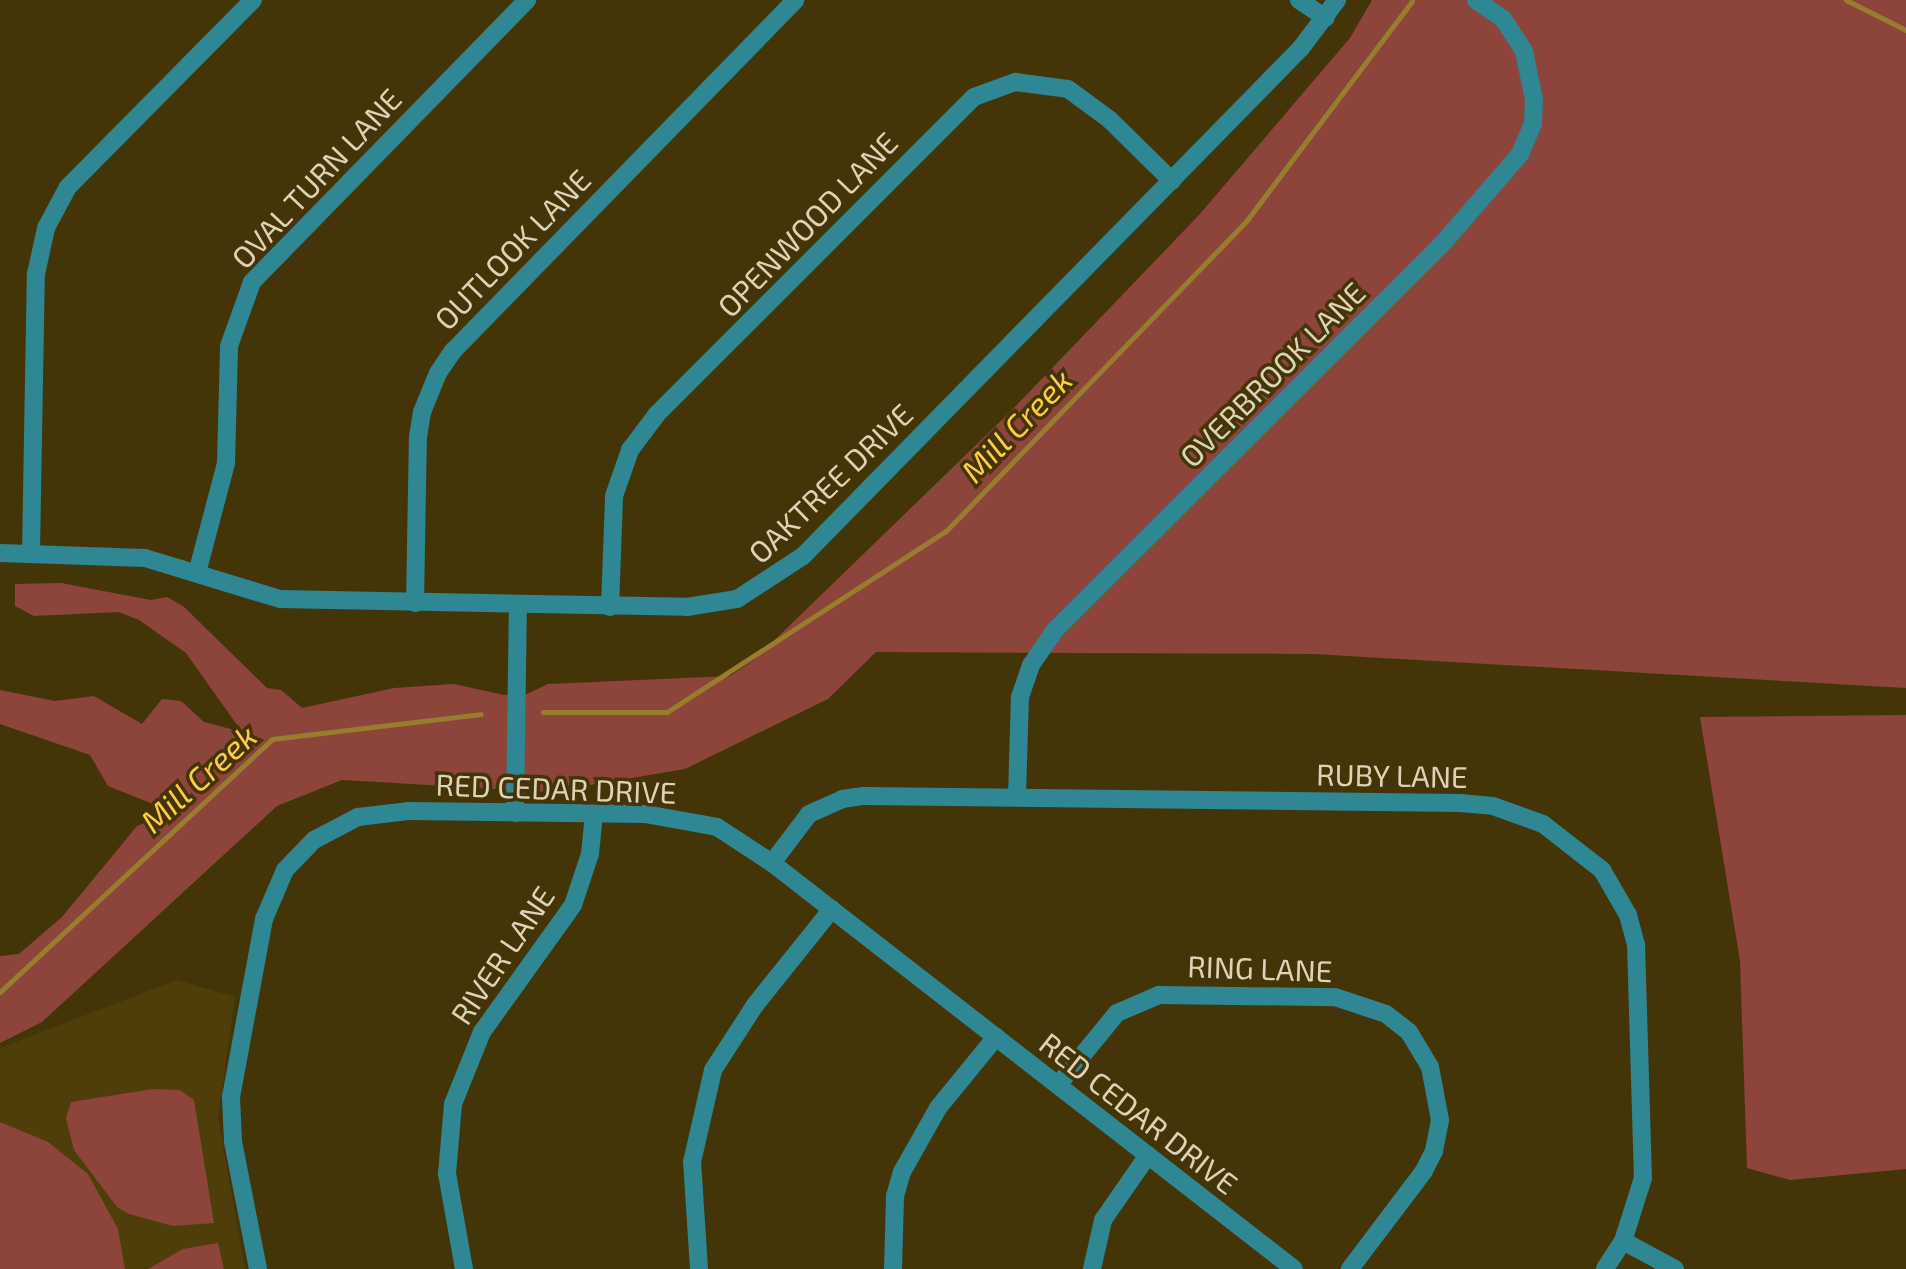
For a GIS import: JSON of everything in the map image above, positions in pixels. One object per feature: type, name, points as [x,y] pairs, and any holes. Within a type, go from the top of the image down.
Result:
[{"type":"street","points":[[31,552],[36,274],[46,228],[68,187],[253,0]]},
{"type":"street","name":"OVAL TURN LANE","points":[[197,573],[226,463],[229,346],[252,282],[527,0]]},
{"type":"street","name":"OUTLOOK LANE","points":[[415,603],[418,437],[422,412],[438,373],[485,318],[795,0]]},
{"type":"street","points":[[1299,0],[1326,18]]},
{"type":"street","name":"OAKTREE DRIVE","points":[[0,553],[134,557],[197,573],[238,591],[280,599],[610,607],[720,603],[780,576],[1172,181],[1326,18],[1337,0]]},
{"type":"street","name":"OVERBROOK LANE","points":[[1017,796],[1020,697],[1031,665],[1048,640],[1443,243],[1520,154],[1533,124],[1527,61],[1503,19],[1476,0]]},
{"type":"street","name":"OPENWOOD LANE","points":[[610,607],[614,496],[630,450],[657,414],[974,97],[1015,82],[1068,89],[1110,120],[1172,181]]},
{"type":"street","points":[[515,813],[518,604]]},
{"type":"street","name":"RUBY LANE","points":[[772,863],[809,814],[842,799],[1017,796],[1493,806],[1567,838],[1609,881],[1628,915],[1636,944],[1643,1178],[1623,1241],[1605,1269]]},
{"type":"street","name":"RED CEDAR DRIVE","points":[[258,1269],[233,1141],[231,1097],[264,919],[285,870],[314,840],[358,817],[408,811],[594,814],[700,822],[772,863],[1294,1269]]},
{"type":"street","name":"RIVER LANE","points":[[464,1269],[447,1174],[453,1104],[482,1032],[573,905],[590,854],[594,814]]},
{"type":"street","points":[[699,1269],[692,1162],[713,1070],[755,1005],[832,909]]},
{"type":"street","name":"RING LANE","points":[[1058,1085],[1117,1013],[1159,995],[1335,997],[1386,1014],[1409,1032],[1430,1067],[1440,1120],[1434,1151],[1424,1171],[1350,1269]]},
{"type":"street","points":[[893,1269],[894,1212],[902,1172],[938,1108],[996,1037]]},
{"type":"street","points":[[1092,1269],[1103,1220],[1148,1155]]},
{"type":"street","points":[[1623,1241],[1675,1269]]},
{"type":"shaded area","points":[[1372,0],[1906,0],[1906,688],[1313,654],[876,652],[828,699],[685,769],[549,792],[342,780],[277,806],[42,1022],[0,1043],[0,956],[19,954],[62,917],[137,826],[173,812],[108,786],[90,755],[0,724],[0,690],[55,701],[94,696],[142,724],[162,699],[181,701],[204,722],[242,732],[186,653],[139,620],[119,612],[34,616],[15,606],[15,584],[61,583],[151,600],[167,597],[183,606],[267,688],[281,690],[302,708],[394,688],[454,684],[504,695],[527,694],[548,684],[730,676],[755,659],[1010,412],[1199,215],[1350,38]]},
{"type":"shaded area","points":[[1906,715],[1906,1169],[1790,1180],[1747,1168],[1740,961],[1700,717]]},
{"type":"shaded area","points":[[177,980],[235,997],[218,1118],[245,1269],[0,1269],[0,1048]]},
{"type":"shaded area","points":[[153,1089],[180,1090],[194,1100],[214,1223],[173,1226],[129,1214],[117,1207],[74,1150],[66,1118],[71,1102]]},
{"type":"shaded area","points":[[0,1122],[48,1142],[88,1174],[118,1229],[125,1269],[0,1269]]},
{"type":"shaded area","points":[[218,1243],[224,1269],[148,1269],[183,1249]]},
{"type":"waterway","points":[[1846,0],[1906,30]]},
{"type":"waterway","name":"Mill Creek","points":[[543,712],[667,712],[946,531],[1247,220],[1412,1]]},
{"type":"waterway","name":"Mill Creek","points":[[0,992],[272,739],[481,714]]}]
